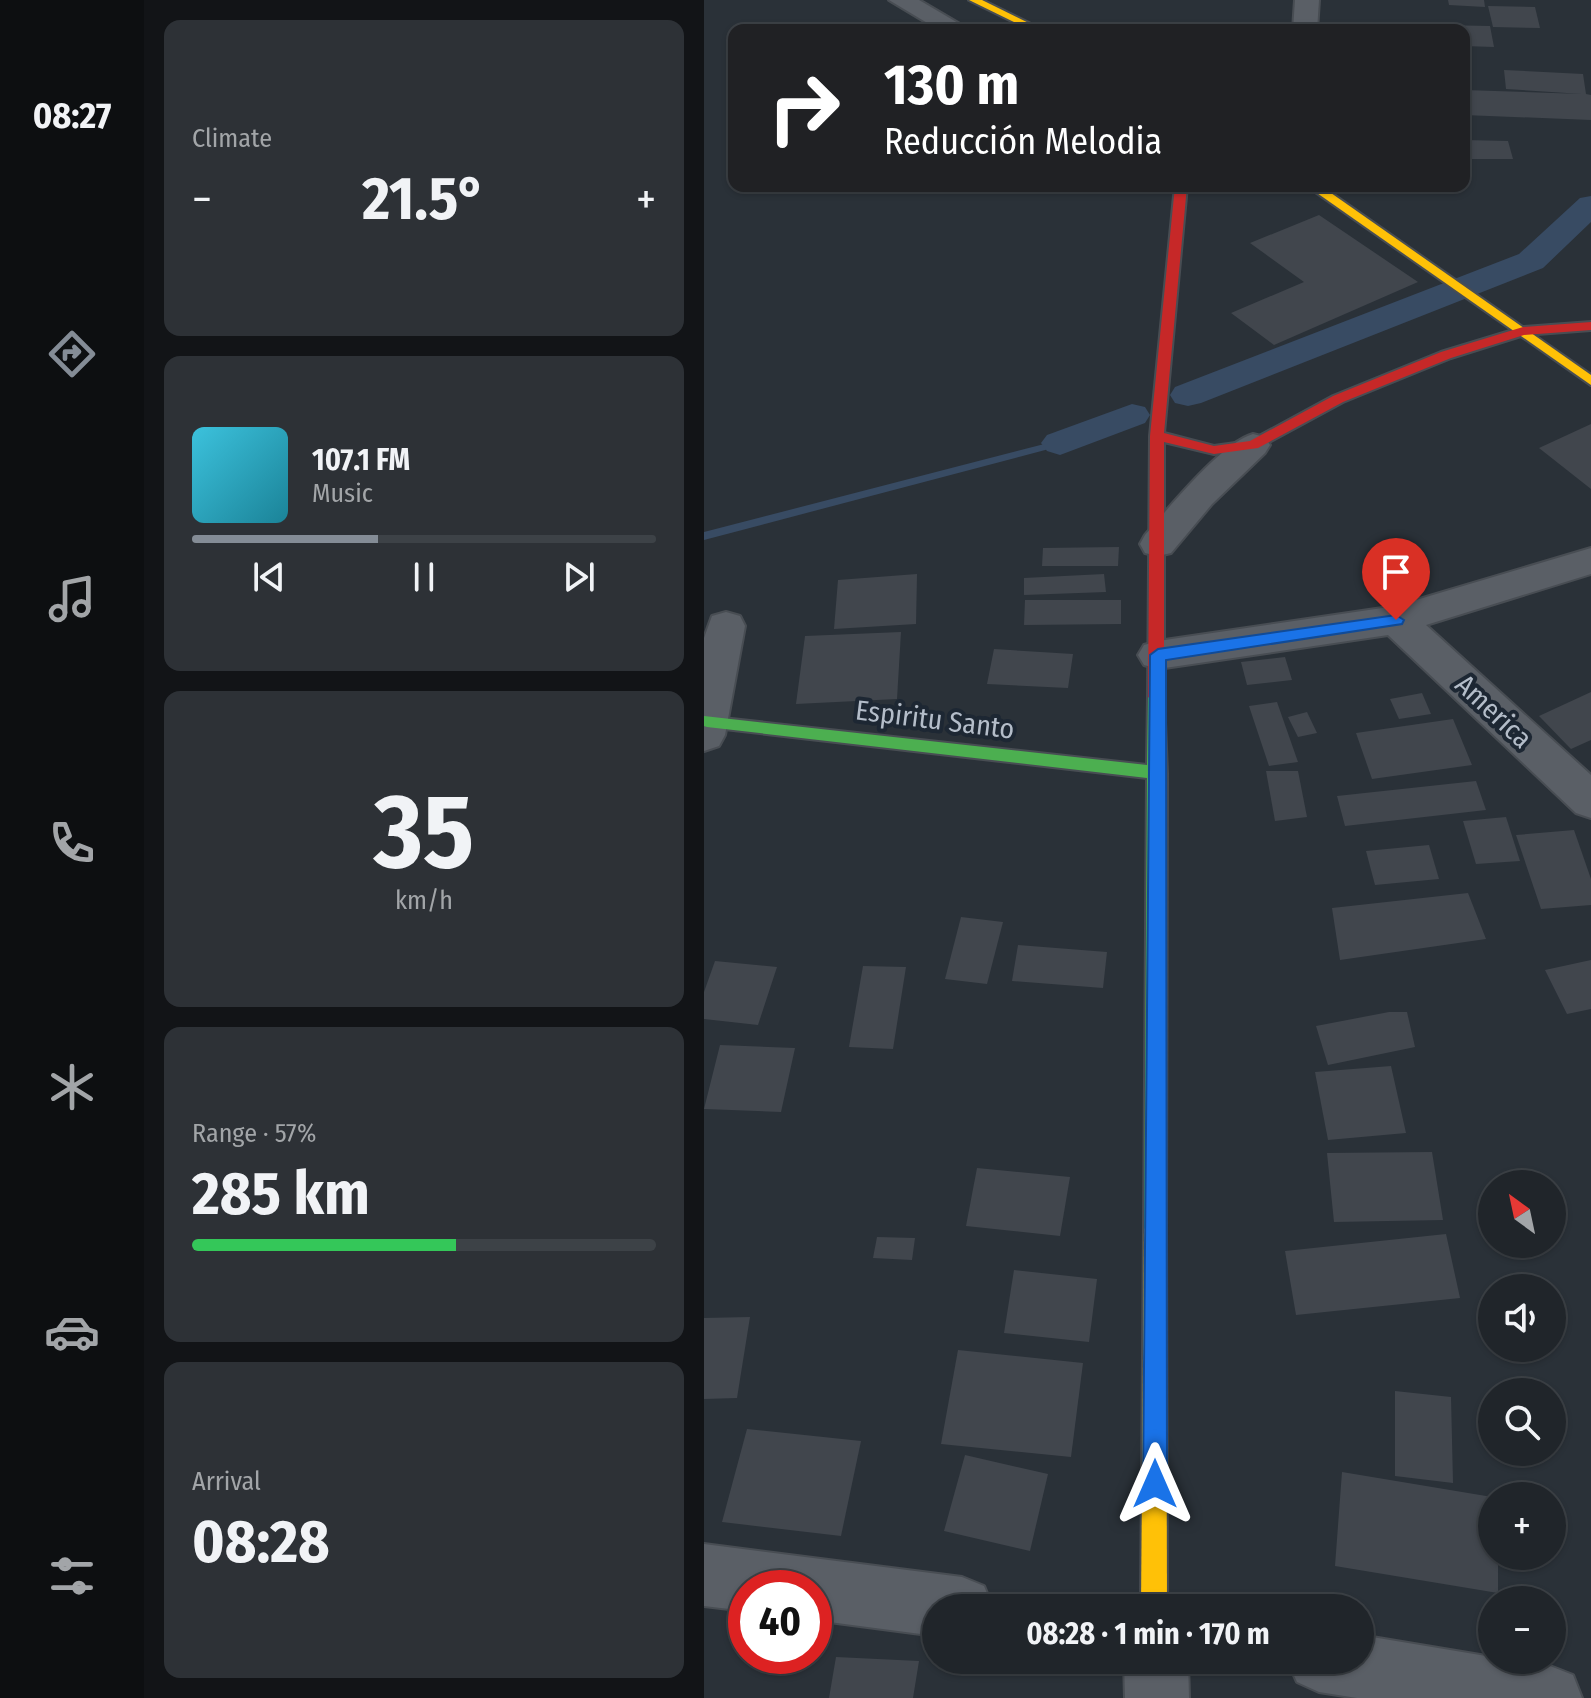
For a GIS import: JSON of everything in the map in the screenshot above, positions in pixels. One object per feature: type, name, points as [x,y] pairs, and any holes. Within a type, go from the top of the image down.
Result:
[{"type":"main road","points":[[974,0],[1025,24]]},
{"type":"main road","points":[[1154,1594],[1157,436],[1180,192]]},
{"type":"main road","points":[[1322,192],[1427,262],[1591,381]]},
{"type":"main road","points":[[1157,436],[1214,450],[1253,445],[1338,399],[1446,355],[1523,331],[1591,326]]},
{"type":"main road","name":"Espiritu Santo","points":[[705,728],[1158,773]]},
{"type":"street","points":[[901,0],[947,24]]},
{"type":"street","points":[[1305,24],[1307,0]]},
{"type":"street","points":[[1158,544],[1199,496],[1253,445]]},
{"type":"street","points":[[1158,655],[1396,620],[1591,561]]},
{"type":"street","name":"America","points":[[1396,620],[1591,801]]},
{"type":"street","points":[[705,728],[726,626]]},
{"type":"street","points":[[704,1575],[728,1578]]},
{"type":"street","points":[[832,1591],[922,1603]]},
{"type":"street","points":[[1374,1669],[1550,1698]]},
{"type":"street","points":[[1156,1674],[1157,1698]]},
{"type":"building","points":[[1448,0],[1484,0],[1485,7],[1449,5]]},
{"type":"building","points":[[1488,6],[1535,7],[1540,28],[1493,27]]},
{"type":"building","points":[[1470,26],[1490,26],[1494,47],[1470,46]]},
{"type":"building","points":[[1504,70],[1583,74],[1586,94],[1591,95],[1591,120],[1470,115],[1470,90],[1582,94],[1506,89]]},
{"type":"building","points":[[1470,140],[1508,141],[1513,159],[1470,159]]},
{"type":"building","points":[[1319,215],[1418,282],[1274,345],[1231,313],[1304,282],[1250,243]]},
{"type":"building","points":[[1591,424],[1591,489],[1539,448]]},
{"type":"building","points":[[1119,547],[1118,566],[1042,566],[1043,548]]},
{"type":"building","points":[[917,574],[916,624],[834,629],[838,580]]},
{"type":"building","points":[[1104,574],[1106,592],[1024,595],[1024,578]]},
{"type":"building","points":[[1025,600],[1121,600],[1121,624],[1024,625]]},
{"type":"building","points":[[901,632],[897,699],[796,704],[805,636]]},
{"type":"building","points":[[994,649],[1073,654],[1068,688],[987,684]]},
{"type":"building","points":[[1285,657],[1292,680],[1247,685],[1241,662]]},
{"type":"building","points":[[1591,692],[1591,740],[1571,749],[1539,716]]},
{"type":"building","points":[[1422,693],[1431,714],[1399,719],[1390,699]]},
{"type":"building","points":[[1277,702],[1298,762],[1269,766],[1249,706]]},
{"type":"building","points":[[1307,712],[1317,733],[1298,737],[1288,717]]},
{"type":"building","points":[[1453,719],[1472,765],[1372,779],[1356,733]]},
{"type":"building","points":[[1266,771],[1298,771],[1307,817],[1275,821]]},
{"type":"building","points":[[1476,781],[1486,810],[1345,826],[1337,796]]},
{"type":"building","points":[[1506,817],[1520,861],[1476,864],[1463,821]]},
{"type":"building","points":[[1574,830],[1591,879],[1591,905],[1541,909],[1516,835]]},
{"type":"building","points":[[1429,845],[1439,879],[1375,885],[1366,851]]},
{"type":"building","points":[[1468,893],[1486,939],[1340,960],[1332,908]]},
{"type":"building","points":[[961,917],[1003,922],[987,984],[945,979]]},
{"type":"building","points":[[1018,945],[1107,952],[1103,988],[1012,981]]},
{"type":"building","points":[[1591,960],[1591,1009],[1567,1014],[1545,970]]},
{"type":"building","points":[[715,961],[777,967],[758,1025],[704,1019],[704,992]]},
{"type":"building","points":[[863,966],[906,967],[893,1049],[849,1047]]},
{"type":"building","points":[[1389,1012],[1407,1012],[1415,1047],[1328,1065],[1316,1026]]},
{"type":"building","points":[[720,1045],[795,1048],[781,1112],[704,1109]]},
{"type":"building","points":[[1391,1066],[1406,1133],[1328,1140],[1315,1072]]},
{"type":"building","points":[[1432,1152],[1443,1220],[1334,1222],[1327,1153]]},
{"type":"building","points":[[977,1168],[1070,1177],[1060,1236],[966,1226]]},
{"type":"building","points":[[1446,1234],[1460,1298],[1296,1315],[1285,1251]]},
{"type":"building","points":[[877,1237],[915,1238],[912,1260],[873,1258]]},
{"type":"building","points":[[1014,1270],[1097,1279],[1089,1342],[1004,1333]]},
{"type":"building","points":[[750,1317],[737,1398],[704,1399],[704,1318]]},
{"type":"building","points":[[958,1350],[1083,1363],[1071,1457],[941,1444]]},
{"type":"building","points":[[1395,1391],[1451,1397],[1453,1483],[1395,1476]]},
{"type":"building","points":[[747,1429],[861,1441],[841,1536],[722,1522]]},
{"type":"building","points":[[965,1455],[1048,1474],[1030,1551],[944,1531]]},
{"type":"building","points":[[1342,1472],[1478,1495],[1478,1570],[1498,1570],[1498,1586],[1478,1586],[1478,1590],[1335,1566]]},
{"type":"building","points":[[836,1657],[919,1661],[913,1698],[829,1698]]},
{"type":"waterway","points":[[1188,395],[1379,323],[1531,261],[1591,205]]},
{"type":"waterway","points":[[1060,443],[1132,415]]},
{"type":"waterway","points":[[704,536],[1060,443]]},
{"type":"traffic: fast","points":[[1155,1230],[1156,697]]},
{"type":"traffic: fast","points":[[707,721],[1158,773]]},
{"type":"traffic: slow","points":[[974,0],[1025,24]]},
{"type":"traffic: slow","points":[[1322,192],[1591,381]]},
{"type":"traffic: slow","points":[[1154,1594],[1155,1230]]},
{"type":"traffic: jam","points":[[1156,697],[1157,436],[1180,192]]},
{"type":"traffic: jam","points":[[1157,436],[1214,450],[1253,445],[1338,399],[1446,355],[1523,331],[1591,326]]},
{"type":"route","points":[[1155,1484],[1158,655],[1396,620]]}]
